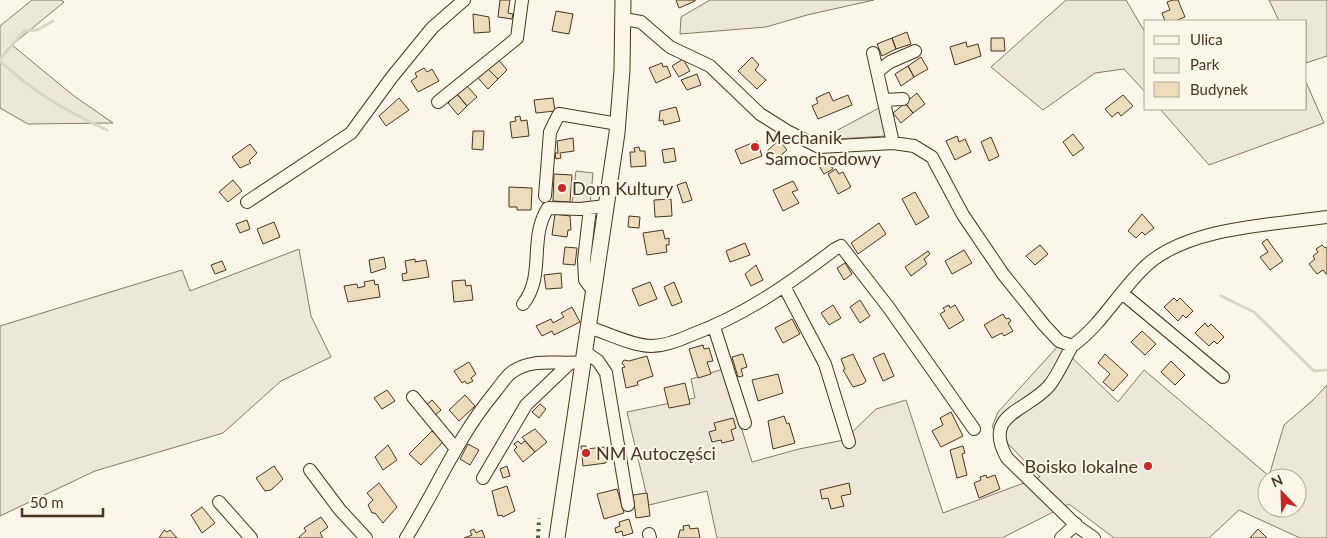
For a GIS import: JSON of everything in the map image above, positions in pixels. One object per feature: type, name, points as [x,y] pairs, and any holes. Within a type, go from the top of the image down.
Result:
[{"type":"main road","points":[[556,538],[579,359],[588,327],[594,292],[618,124],[624,20],[623,0]]},
{"type":"street","points":[[247,202],[351,133],[432,28],[464,0]]},
{"type":"street","points":[[438,102],[517,38],[522,0]]},
{"type":"street","points":[[624,20],[640,22],[670,47],[710,66],[760,114],[787,131],[819,147],[893,143],[914,146],[932,157],[963,216],[1003,274],[1058,341],[1072,346]]},
{"type":"street","points":[[878,71],[890,62],[915,51]]},
{"type":"street","points":[[873,53],[893,143]]},
{"type":"street","points":[[884,100],[903,99]]},
{"type":"street","points":[[545,196],[550,132],[559,114],[618,124]]},
{"type":"street","points":[[523,304],[532,293],[535,284],[537,240],[548,208],[606,206]]},
{"type":"street","points":[[590,208],[584,260],[586,280],[594,292]]},
{"type":"street","points":[[1094,538],[1076,524],[1007,458],[1000,446],[998,436],[1002,424],[1011,414],[1049,386],[1072,346],[1085,336],[1146,266],[1161,253],[1193,239],[1327,217]]},
{"type":"street","points":[[588,327],[652,346],[681,339],[714,327],[785,288],[842,241],[974,429]]},
{"type":"street","points":[[785,288],[825,364],[849,442]]},
{"type":"street","points":[[1122,294],[1223,377]]},
{"type":"street","points":[[714,327],[745,423]]},
{"type":"street","points":[[483,478],[526,405],[579,359]]},
{"type":"street","points":[[406,538],[430,499],[456,449],[490,398],[512,372],[534,363],[579,359],[598,361],[606,373],[628,505]]},
{"type":"street","points":[[413,397],[456,449]]},
{"type":"street","points":[[310,470],[340,510],[366,538]]},
{"type":"street","points":[[219,502],[251,538]]},
{"type":"street","points":[[1062,538],[1076,524]]},
{"type":"green space","points":[[32,0],[61,0],[64,2],[12,45],[74,96],[113,123],[28,124],[0,108],[0,26]]},
{"type":"green space","points":[[710,0],[874,0],[807,15],[766,27],[680,34],[681,17]]},
{"type":"green space","points":[[1066,0],[1126,0],[1144,31],[1144,91],[1124,69],[1095,73],[1043,110],[991,67]]},
{"type":"green space","points":[[1269,0],[1327,0],[1327,56],[1307,63],[1307,20],[1279,20]]},
{"type":"green space","points":[[1307,84],[1324,123],[1209,165],[1161,110],[1307,110]]},
{"type":"green space","points":[[879,108],[887,136],[819,140]]},
{"type":"green space","points":[[299,249],[311,316],[331,357],[281,381],[223,433],[95,471],[0,516],[0,326],[182,270],[190,291]]},
{"type":"green space","points":[[1059,345],[1118,402],[1144,370],[1260,468],[1257,468],[1257,518],[1307,518],[1307,468],[1271,468],[1284,425],[1327,385],[1327,538],[1300,538],[1239,510],[1209,538],[1114,538],[1069,504],[1002,538],[717,538],[707,491],[649,505],[627,412],[695,398],[691,379],[723,369],[752,462],[799,449],[844,440],[876,409],[906,400],[943,513],[1040,477],[992,427],[998,412]]},
{"type":"shaded area","points":[[576,171],[593,173],[590,205],[572,203]]},
{"type":"building","points":[[500,0],[510,0],[508,13],[513,14],[512,19],[498,17]]},
{"type":"building","points":[[676,0],[695,0],[695,1],[679,8]]},
{"type":"building","points":[[1178,0],[1185,17],[1178,20],[1165,20],[1162,13],[1170,10],[1167,2]]},
{"type":"building","points":[[556,11],[573,14],[569,34],[552,31]]},
{"type":"building","points":[[473,14],[489,17],[490,32],[474,33]]},
{"type":"building","points":[[907,32],[911,44],[896,49],[892,38]]},
{"type":"building","points":[[892,38],[896,49],[882,56],[877,44]]},
{"type":"building","points":[[991,38],[1004,38],[1005,51],[991,51]]},
{"type":"building","points":[[966,42],[967,47],[978,44],[981,56],[955,65],[950,47]]},
{"type":"building","points":[[752,57],[759,65],[755,70],[766,80],[757,89],[738,71]]},
{"type":"building","points":[[921,57],[928,69],[914,77],[908,66]]},
{"type":"building","points":[[498,59],[507,70],[498,79],[487,68]]},
{"type":"building","points":[[683,59],[690,71],[679,77],[672,66]]},
{"type":"building","points":[[662,63],[663,67],[667,66],[671,76],[656,83],[649,68]]},
{"type":"building","points":[[908,66],[914,77],[901,86],[895,74]]},
{"type":"building","points":[[424,68],[427,72],[432,69],[439,81],[418,92],[411,81],[417,77],[415,73]]},
{"type":"building","points":[[487,68],[498,79],[488,89],[477,77]]},
{"type":"building","points":[[697,74],[701,85],[687,90],[681,80]]},
{"type":"building","points":[[467,86],[477,97],[467,106],[457,94]]},
{"type":"building","points":[[829,92],[833,101],[848,95],[852,105],[818,119],[812,106],[818,103],[816,98]]},
{"type":"building","points":[[917,93],[925,104],[913,113],[905,103]]},
{"type":"building","points":[[457,94],[467,106],[458,115],[448,103]]},
{"type":"building","points":[[1123,95],[1133,106],[1121,116],[1118,112],[1112,117],[1105,109]]},
{"type":"building","points":[[399,98],[409,110],[386,126],[379,116]]},
{"type":"building","points":[[553,98],[555,111],[536,113],[534,100]]},
{"type":"building","points":[[905,103],[913,113],[901,123],[893,113]]},
{"type":"building","points":[[676,107],[680,121],[664,125],[663,120],[659,121],[660,111]]},
{"type":"building","points":[[520,116],[521,121],[527,120],[529,136],[512,138],[510,122],[516,121],[515,117]]},
{"type":"building","points":[[473,131],[484,131],[483,150],[472,149]]},
{"type":"building","points":[[1073,134],[1084,148],[1073,156],[1063,142]]},
{"type":"building","points":[[957,136],[959,142],[965,139],[971,152],[955,160],[946,141]]},
{"type":"building","points":[[991,137],[999,156],[989,161],[981,142]]},
{"type":"building","points":[[573,138],[574,151],[560,153],[561,158],[556,159],[555,153],[558,153],[557,141]]},
{"type":"building","points":[[779,140],[787,150],[775,160],[767,151]]},
{"type":"building","points":[[757,141],[762,156],[741,164],[735,150]]},
{"type":"building","points":[[250,144],[257,153],[249,161],[251,163],[240,168],[232,157]]},
{"type":"building","points":[[639,147],[640,151],[645,151],[646,166],[631,167],[630,152],[635,152],[634,148]]},
{"type":"building","points":[[674,148],[676,161],[664,163],[662,150]]},
{"type":"building","points":[[827,159],[833,169],[824,174],[818,164]]},
{"type":"building","points":[[836,169],[839,174],[843,172],[851,187],[838,194],[828,174]]},
{"type":"building","name":"Dom Kultury","points":[[554,174],[572,175],[570,202],[553,201]]},
{"type":"building","points":[[233,180],[242,191],[228,202],[219,192]]},
{"type":"building","points":[[793,181],[798,190],[792,192],[799,203],[783,211],[773,190]]},
{"type":"building","points":[[686,182],[692,200],[683,203],[677,185]]},
{"type":"building","points":[[509,187],[532,188],[531,210],[517,210],[517,207],[509,207]]},
{"type":"building","points":[[915,192],[929,217],[916,225],[902,199]]},
{"type":"building","points":[[671,199],[672,216],[655,217],[654,200]]},
{"type":"building","points":[[555,214],[570,216],[571,230],[568,230],[567,237],[552,235]]},
{"type":"building","points":[[1142,214],[1154,228],[1145,235],[1142,232],[1136,238],[1128,231]]},
{"type":"building","points":[[629,216],[640,217],[639,228],[628,227]]},
{"type":"building","points":[[247,220],[250,229],[240,233],[236,224]]},
{"type":"building","points":[[274,222],[280,237],[263,244],[257,229]]},
{"type":"building","points":[[879,223],[886,234],[858,254],[851,243]]},
{"type":"building","points":[[663,230],[665,239],[669,238],[669,245],[666,245],[667,252],[647,255],[643,233]]},
{"type":"building","points":[[1267,239],[1283,261],[1270,270],[1260,257],[1268,252],[1262,243]]},
{"type":"building","points":[[745,243],[750,255],[730,262],[726,251]]},
{"type":"building","points":[[1040,245],[1048,254],[1035,265],[1026,256]]},
{"type":"building","points":[[1322,245],[1325,248],[1327,247],[1327,275],[1323,270],[1317,274],[1309,264],[1315,259],[1313,256],[1318,252],[1316,249]]},
{"type":"building","points":[[565,247],[577,248],[575,265],[563,264]]},
{"type":"building","points":[[964,250],[972,263],[952,274],[945,261]]},
{"type":"building","points":[[928,251],[930,254],[924,259],[927,264],[911,276],[905,267]]},
{"type":"building","points":[[384,257],[386,268],[371,273],[369,260]]},
{"type":"building","points":[[415,259],[415,262],[426,260],[429,277],[403,281],[402,274],[407,273],[405,261]]},
{"type":"building","points":[[222,261],[226,270],[215,274],[211,265]]},
{"type":"building","points":[[845,263],[852,274],[844,280],[837,268]]},
{"type":"building","points":[[756,265],[763,280],[751,286],[745,274]]},
{"type":"building","points":[[561,273],[562,288],[546,289],[544,275]]},
{"type":"building","points":[[374,280],[375,285],[378,284],[380,297],[348,302],[344,286],[357,284],[358,288],[365,286],[364,282]]},
{"type":"building","points":[[465,280],[466,286],[471,285],[473,300],[454,302],[452,281]]},
{"type":"building","points":[[650,282],[657,299],[639,306],[632,289]]},
{"type":"building","points":[[674,282],[682,302],[672,306],[664,287]]},
{"type":"building","points":[[1174,298],[1177,301],[1180,298],[1193,311],[1186,318],[1183,315],[1178,321],[1164,307]]},
{"type":"building","points":[[860,300],[870,316],[860,323],[850,307]]},
{"type":"building","points":[[833,305],[841,318],[829,325],[821,313]]},
{"type":"building","points":[[949,305],[950,308],[955,305],[964,320],[949,329],[940,314],[945,311],[943,308]]},
{"type":"building","points":[[572,307],[580,322],[554,335],[552,331],[542,336],[536,326],[551,319],[553,323],[564,317],[561,313]]},
{"type":"building","points":[[1003,314],[1006,319],[1009,318],[1011,321],[1008,323],[1013,331],[1004,336],[1002,333],[992,338],[984,325]]},
{"type":"building","points":[[792,319],[800,334],[783,343],[775,328]]},
{"type":"building","points":[[1205,323],[1208,327],[1211,324],[1224,337],[1217,344],[1214,341],[1209,346],[1195,333]]},
{"type":"building","points":[[1142,331],[1156,344],[1145,355],[1131,342]]},
{"type":"building","points":[[703,345],[704,349],[709,348],[713,361],[707,362],[711,374],[698,378],[689,349]]},
{"type":"building","points":[[884,353],[894,376],[883,381],[873,358]]},
{"type":"building","points":[[743,354],[747,367],[741,369],[743,376],[738,377],[732,357]]},
{"type":"building","points":[[853,354],[866,381],[853,387],[843,370],[845,369],[841,359]]},
{"type":"building","points":[[1105,354],[1128,375],[1113,391],[1103,382],[1110,374],[1098,363]]},
{"type":"building","points":[[647,356],[653,376],[637,382],[638,385],[626,388],[622,368],[625,367],[622,363],[624,360],[629,361]]},
{"type":"building","points":[[1171,361],[1185,375],[1175,385],[1161,372]]},
{"type":"building","points":[[469,362],[476,374],[471,378],[473,381],[467,384],[465,381],[462,383],[454,371]]},
{"type":"building","points":[[778,374],[783,393],[758,401],[752,380]]},
{"type":"building","points":[[685,383],[690,404],[669,408],[664,388]]},
{"type":"building","points":[[387,390],[395,401],[382,409],[374,398]]},
{"type":"building","points":[[465,395],[475,406],[459,421],[449,410]]},
{"type":"building","points":[[432,400],[441,410],[433,417],[424,407]]},
{"type":"building","points":[[540,404],[546,409],[539,418],[532,412]]},
{"type":"building","points":[[951,412],[963,436],[941,447],[932,431],[943,425],[940,418]]},
{"type":"building","points":[[784,416],[787,424],[789,423],[795,443],[773,449],[768,421]]},
{"type":"building","points":[[733,418],[736,428],[731,430],[734,440],[722,443],[721,440],[712,442],[709,432],[716,430],[714,423]]},
{"type":"building","points":[[535,429],[547,442],[535,452],[522,437]]},
{"type":"building","points":[[432,431],[443,442],[421,465],[409,454]]},
{"type":"building","points":[[518,441],[521,444],[525,441],[535,452],[523,462],[514,450],[517,447],[514,444]]},
{"type":"building","points":[[468,444],[479,450],[470,465],[460,459]]},
{"type":"building","points":[[388,445],[397,460],[383,470],[375,457]]},
{"type":"building","points":[[581,446],[586,446],[586,449],[605,447],[606,463],[583,466]]},
{"type":"building","points":[[963,446],[965,453],[962,454],[967,475],[957,478],[950,450]]},
{"type":"building","points":[[274,466],[283,479],[271,490],[265,491],[256,478]]},
{"type":"building","points":[[507,466],[510,476],[503,478],[500,469]]},
{"type":"building","points":[[986,475],[987,478],[995,475],[1000,489],[979,498],[974,483],[981,480],[980,477]]},
{"type":"building","points":[[379,483],[397,507],[383,523],[375,513],[372,513],[368,505],[373,500],[367,493]]},
{"type":"building","points":[[849,483],[851,494],[841,496],[844,506],[831,509],[828,498],[822,499],[820,490]]},
{"type":"building","points":[[507,486],[515,511],[503,517],[502,515],[498,516],[492,491]]},
{"type":"building","points":[[617,489],[624,513],[604,519],[597,494]]},
{"type":"building","points":[[647,493],[650,516],[636,518],[633,495]]},
{"type":"building","points":[[202,507],[215,523],[202,533],[191,515]]},
{"type":"building","points":[[321,517],[328,527],[320,533],[323,538],[298,538],[306,531],[304,528]]},
{"type":"building","points":[[629,519],[633,533],[623,536],[622,531],[616,533],[615,528],[620,526],[619,522]]},
{"type":"building","points":[[689,525],[690,529],[698,528],[700,538],[678,538],[680,530],[684,530],[683,526]]},
{"type":"building","points":[[474,529],[476,533],[482,530],[485,538],[464,538],[472,535],[470,531]]},
{"type":"building","points":[[1258,529],[1267,538],[1250,538]]},
{"type":"building","points":[[164,530],[167,532],[170,530],[177,538],[159,538]]},
{"type":"waterway","points":[[0,59],[24,31],[37,30],[53,21]]},
{"type":"waterway","points":[[0,61],[50,100],[107,130]]},
{"type":"waterway","points":[[1221,296],[1254,312],[1314,371],[1327,370]]},
{"type":"hedge","points":[[538,538],[539,518]]},
{"type":"place","name":"Mechanik Samochodowy","points":[[755,147]]},
{"type":"place","name":"Dom Kultury","points":[[562,188]]},
{"type":"place","name":"NM Autoczęści","points":[[586,453]]},
{"type":"place","name":"Boisko lokalne","points":[[1148,466]]}]
